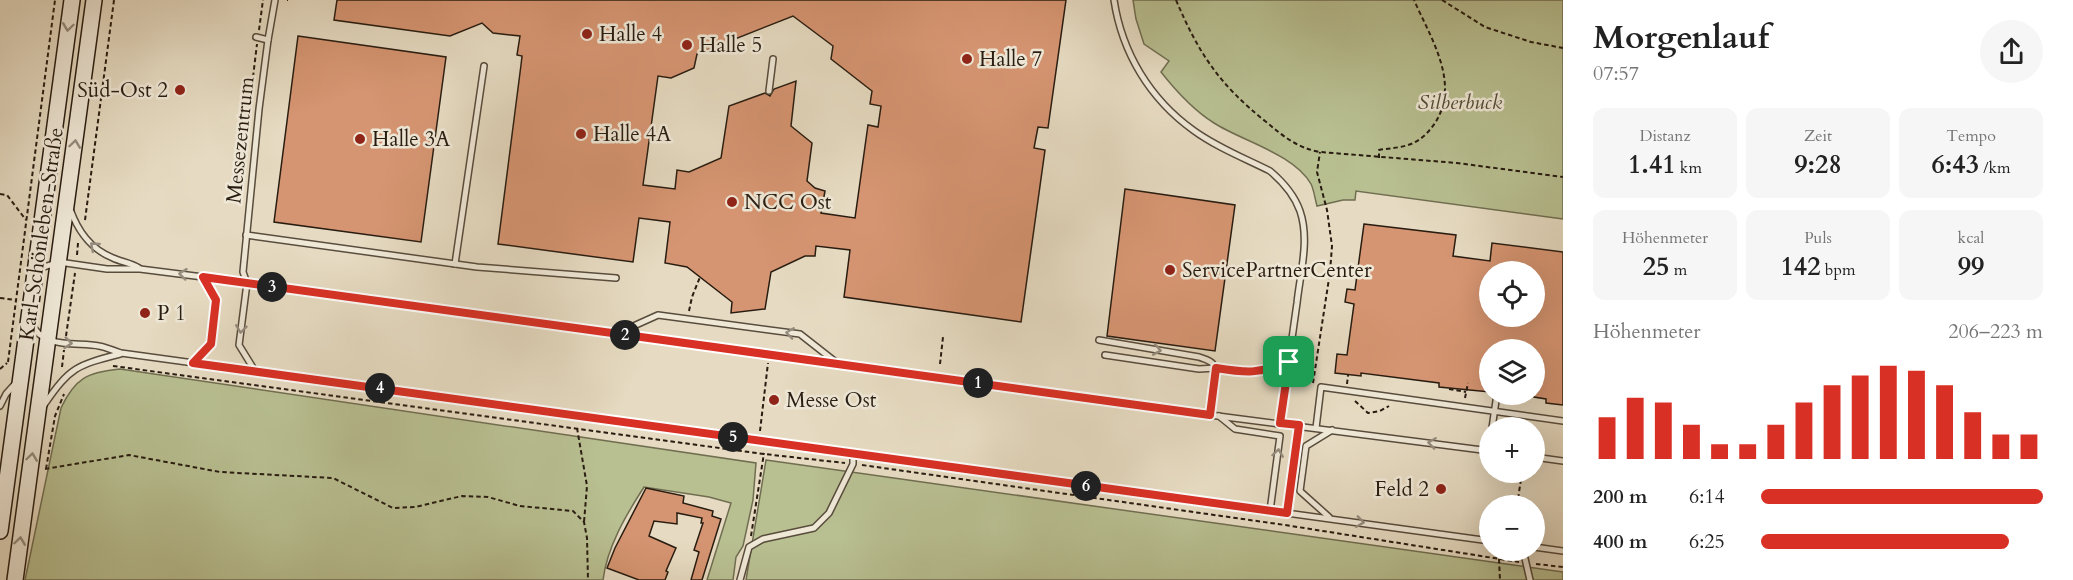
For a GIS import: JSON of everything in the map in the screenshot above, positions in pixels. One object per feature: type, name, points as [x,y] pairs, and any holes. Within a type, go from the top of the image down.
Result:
[{"type":"main road","name":"Karl-Schönleben-Straße","points":[[0,525],[72,0]]},
{"type":"main road","name":"Karl-Schönleben-Straße","points":[[15,580],[38,470],[38,414],[94,0]]},
{"type":"lane","name":"Messezentrum","points":[[255,371],[239,345],[246,283],[243,272],[246,235],[268,40],[275,0]]},
{"type":"lane","points":[[1114,0],[1121,33],[1133,62],[1149,87],[1170,112],[1215,144],[1270,171],[1288,188],[1301,213],[1304,242],[1280,423]]},
{"type":"lane","points":[[256,37],[268,40]]},
{"type":"lane","points":[[769,91],[773,59]]},
{"type":"lane","points":[[455,264],[484,66]]},
{"type":"lane","points":[[67,202],[78,228],[90,244],[103,254],[141,269]]},
{"type":"lane","points":[[246,235],[455,264],[616,278]]},
{"type":"lane","points":[[35,271],[59,262],[107,269],[141,269],[1479,450]]},
{"type":"lane","points":[[193,363],[211,344],[216,300],[203,277]]},
{"type":"lane","points":[[29,313],[35,329],[40,336],[48,340],[101,346],[121,353],[1479,539]]},
{"type":"lane","points":[[618,334],[658,315],[750,327],[800,334],[838,364]]},
{"type":"lane","points":[[1099,340],[1199,357],[1213,364],[1216,368],[1210,415]]},
{"type":"lane","points":[[38,414],[57,386],[71,372],[87,363],[121,353]]},
{"type":"lane","points":[[1106,355],[1199,369],[1216,368],[1252,373],[1289,362]]},
{"type":"lane","points":[[0,406],[6,394],[21,378]]},
{"type":"lane","points":[[1316,428],[1321,387],[1563,421]]},
{"type":"lane","points":[[1493,417],[1495,405]]},
{"type":"lane","points":[[1219,416],[1235,429],[1280,436],[1270,511]]},
{"type":"lane","points":[[1330,518],[1300,491],[1306,446],[1332,430]]},
{"type":"lane","points":[[740,580],[749,547],[763,539],[814,528],[829,513],[853,464],[854,453]]},
{"type":"lane","points":[[1545,459],[1563,461]]},
{"type":"lane","points":[[1545,549],[1563,551]]},
{"type":"lane","points":[[1526,563],[1530,580]]},
{"type":"path","points":[[0,369],[8,362],[54,0]]},
{"type":"path","points":[[85,221],[114,0]]},
{"type":"path","points":[[1176,0],[1208,64],[1237,99],[1288,140],[1304,149],[1379,158],[1457,163],[1563,177]]},
{"type":"path","points":[[1379,158],[1379,150],[1404,146],[1422,138],[1439,116],[1445,97],[1443,68],[1414,0]]},
{"type":"path","points":[[1442,0],[1485,27],[1531,42],[1563,48]]},
{"type":"path","points":[[1312,390],[1332,246],[1327,210],[1317,172],[1320,152]]},
{"type":"path","points":[[0,194],[7,195],[26,220]]},
{"type":"path","points":[[62,368],[78,243]]},
{"type":"path","points":[[689,311],[700,277]]},
{"type":"path","points":[[0,298],[15,300]]},
{"type":"path","points":[[940,364],[944,337]]},
{"type":"path","points":[[749,547],[764,454],[762,441],[769,354]]},
{"type":"path","points":[[106,366],[118,365],[764,454],[853,464],[1285,525],[1479,556]]},
{"type":"path","points":[[1464,408],[1468,383]]},
{"type":"path","points":[[1449,389],[1466,392]]},
{"type":"path","points":[[66,390],[38,470],[129,455],[220,472],[333,478],[393,508],[415,507],[462,496],[488,497],[520,506],[573,511],[584,522]]},
{"type":"path","points":[[1347,390],[1368,413],[1380,411],[1405,398]]},
{"type":"path","points":[[1285,525],[1299,425]]},
{"type":"path","points":[[577,428],[587,486],[584,522],[587,538],[588,580]]},
{"type":"path","points":[[1499,561],[1500,580]]},
{"type":"path","points":[[1515,561],[1563,567]]},
{"type":"green space","name":"Silberbuck","points":[[1133,0],[1563,0],[1563,219],[1356,191],[1355,200],[1343,200],[1317,206],[1311,184],[1293,164],[1206,118],[1173,86],[1161,72],[1169,61],[1144,44]]},
{"type":"green space","points":[[120,369],[756,463],[753,500],[743,546],[736,557],[733,580],[707,580],[731,503],[709,497],[644,487],[613,543],[603,580],[25,580],[61,408],[77,383],[84,378],[99,372]]},
{"type":"green space","points":[[766,460],[1563,572],[1563,580],[746,580]]},
{"type":"building","points":[[337,0],[1066,0],[1048,128],[1038,127],[1034,148],[1045,150],[1021,322],[844,297],[850,250],[816,246],[815,256],[805,256],[771,272],[765,309],[731,313],[732,302],[687,267],[665,263],[670,222],[639,218],[633,262],[498,244],[522,56],[517,55],[520,36],[493,33],[482,23],[450,36],[334,20]],"holes":[[[793,16],[833,46],[831,59],[872,91],[870,104],[881,106],[878,127],[868,125],[855,218],[821,213],[825,191],[815,188],[807,181],[812,143],[791,126],[796,81],[774,89],[770,96],[765,93],[729,106],[721,158],[689,172],[677,170],[675,189],[643,185],[658,76],[671,78],[694,68],[697,54]]]},
{"type":"building","name":"Halle 3A","points":[[298,36],[446,57],[421,242],[274,222]]},
{"type":"building","name":"ServicePartnerCenter","points":[[1125,189],[1235,205],[1215,351],[1107,336]]},
{"type":"building","points":[[1364,224],[1456,235],[1453,256],[1490,261],[1492,243],[1563,252],[1563,405],[1546,403],[1545,339],[1479,339],[1479,391],[1439,387],[1439,383],[1361,373],[1361,376],[1335,373],[1337,354],[1347,355],[1354,304],[1345,302],[1347,289],[1355,290]]},
{"type":"building","points":[[646,488],[684,496],[683,503],[713,511],[712,516],[721,519],[702,580],[691,580],[699,552],[694,550],[703,523],[701,523],[702,518],[677,513],[677,524],[654,521],[649,536],[676,548],[666,571],[668,572],[665,580],[639,580],[607,568]]},
{"type":"place","name":"Halle 4","points":[[587,34]]},
{"type":"place","name":"Halle 5","points":[[687,45]]},
{"type":"place","name":"Halle 7","points":[[967,59]]},
{"type":"place","name":"Süd-Ost 2","points":[[180,90]]},
{"type":"place","name":"Halle 4A","points":[[581,134]]},
{"type":"place","name":"Halle 3A","points":[[360,139]]},
{"type":"place","name":"NCC Ost","points":[[732,202]]},
{"type":"place","name":"ServicePartnerCenter","points":[[1170,270]]},
{"type":"place","name":"P 1","points":[[145,313]]},
{"type":"place","name":"Messe Ost","points":[[774,400]]},
{"type":"place","name":"Feld 2","points":[[1441,489]]},
{"type":"route","points":[[203,277],[1210,415],[1216,368],[1252,373],[1289,362],[1280,423],[1299,425],[1287,513],[193,363],[211,344],[216,300],[203,277]]}]
